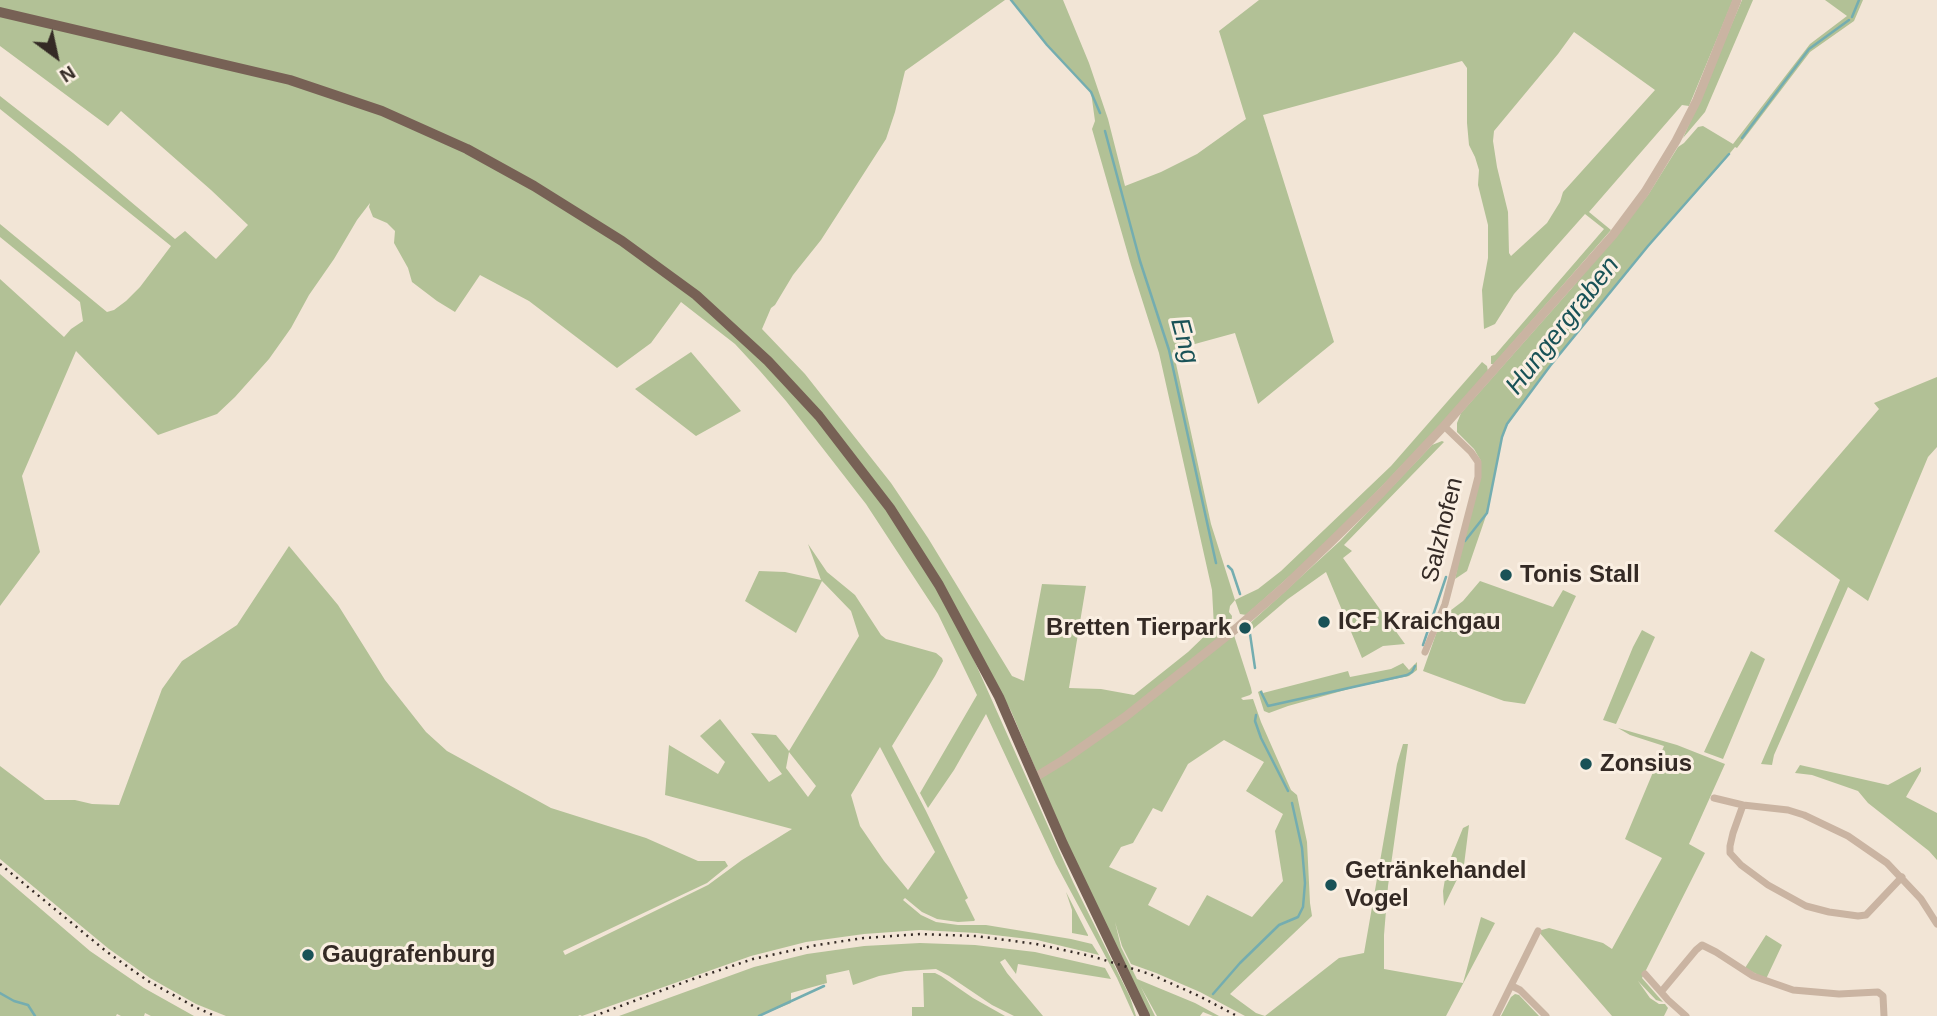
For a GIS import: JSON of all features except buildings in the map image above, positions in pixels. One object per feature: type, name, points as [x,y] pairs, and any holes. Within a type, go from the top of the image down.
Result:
[{"type":"main road","points":[[0,12],[290,80],[382,111],[467,149],[534,186],[622,241],[696,295],[768,361],[819,416],[890,508],[939,585],[999,697],[1088,899],[1143,1013]]},
{"type":"street","points":[[1034,778],[1125,717],[1238,627],[1332,541],[1444,426],[1612,234],[1645,192],[1697,100],[1737,0]]},
{"type":"street","name":"Salzhofen","points":[[1425,652],[1445,604],[1478,477],[1478,463],[1471,452],[1444,426]]},
{"type":"street","points":[[1714,798],[1804,815],[1847,836],[1887,863],[1902,877],[1922,899],[1937,924]]},
{"type":"street","points":[[1744,805],[1733,833],[1730,853],[1768,885],[1806,906],[1839,914],[1866,915],[1902,877]]},
{"type":"street","points":[[1496,1016],[1538,931]]},
{"type":"street","points":[[1661,992],[1702,945],[1753,976],[1793,990],[1839,994],[1878,992],[1883,996],[1884,1016]]},
{"type":"street","points":[[1645,974],[1686,1016]]},
{"type":"street","points":[[1512,986],[1520,990],[1546,1016]]},
{"type":"green space","points":[[0,0],[1005,0],[905,71],[886,139],[821,240],[771,308],[762,329],[805,374],[891,483],[928,538],[1012,676],[1024,681],[1042,584],[1086,586],[1069,688],[1101,689],[1134,695],[1188,652],[1214,627],[1212,590],[1159,353],[1092,129],[1095,121],[1091,92],[1047,45],[1011,0],[1063,0],[1108,119],[1125,186],[1197,154],[1246,119],[1219,31],[1259,0],[1733,0],[1689,106],[1682,105],[1589,212],[1611,230],[1494,364],[1491,364],[1491,356],[1495,355],[1604,229],[1585,214],[1514,294],[1495,324],[1484,329],[1482,290],[1488,258],[1488,225],[1478,185],[1479,170],[1469,145],[1467,68],[1462,61],[1263,115],[1334,342],[1258,404],[1235,333],[1173,350],[1211,524],[1235,600],[1229,612],[1232,616],[1231,626],[1252,693],[1241,698],[1253,699],[1291,790],[1297,795],[1307,842],[1312,916],[1230,994],[1256,1013],[1265,1016],[1245,1016],[1200,992],[1131,964],[1115,922],[1121,947],[1137,979],[1219,1016],[1203,1012],[1200,1016],[1157,1016],[1141,987],[1155,1016],[1145,1016],[1011,711],[945,595],[1073,882],[1130,997],[1136,1016],[1056,864],[986,714],[954,770],[928,808],[920,793],[977,695],[938,614],[866,504],[786,401],[735,344],[681,302],[651,343],[617,368],[529,301],[480,275],[455,312],[437,301],[412,282],[408,268],[394,243],[395,231],[387,223],[373,217],[370,203],[269,359],[217,414],[158,435],[76,351],[22,476],[40,552],[0,606],[0,279],[64,337],[83,321],[80,302],[0,237],[0,224],[107,312],[126,301],[140,287],[171,246],[0,109],[0,96],[175,239],[185,231],[216,259],[248,225],[121,111],[108,126],[0,46]],"holes":[[[1574,32],[1655,90],[1563,192],[1547,223],[1511,256],[1508,212],[1497,167],[1494,131]],[[1224,740],[1264,762],[1246,791],[1283,814],[1275,831],[1283,881],[1252,917],[1207,895],[1189,926],[1148,905],[1157,888],[1109,867],[1121,847],[1133,843],[1153,808],[1162,812],[1188,764]]]},
{"type":"green space","points":[[1742,0],[1753,0],[1705,112],[1683,138]]},
{"type":"green space","points":[[1825,0],[1863,0],[1854,21],[1810,52],[1737,148],[1735,147],[1648,246],[1550,366],[1508,424],[1502,437],[1487,513],[1467,571],[1455,579],[1481,461],[1474,449],[1457,432],[1461,413],[1571,289],[1648,195],[1678,147],[1698,127],[1703,126],[1733,144],[1810,44],[1847,16]]},
{"type":"green space","points":[[691,352],[741,411],[696,436],[635,389]]},
{"type":"green space","points":[[1482,362],[1487,366],[1488,371],[1440,426],[1328,542],[1246,615],[1240,614],[1235,600],[1258,589],[1281,571],[1391,466]]},
{"type":"green space","points":[[1937,377],[1937,447],[1928,457],[1868,601],[1848,587],[1772,765],[1761,764],[1840,580],[1774,531],[1879,409],[1874,403]]},
{"type":"green space","points":[[1444,442],[1344,545],[1352,551],[1343,558],[1405,644],[1383,646],[1362,658],[1326,572],[1288,599],[1246,635],[1244,633],[1247,626],[1340,541],[1432,445]]},
{"type":"green space","points":[[808,544],[827,572],[855,595],[881,635],[886,639],[936,653],[943,661],[892,746],[968,898],[965,900],[975,920],[958,922],[937,919],[922,912],[905,898],[903,900],[921,915],[936,922],[986,925],[1071,939],[1092,944],[1099,955],[1037,940],[920,930],[806,942],[751,956],[582,1016],[226,1016],[196,1004],[150,978],[109,949],[0,859],[0,766],[45,800],[119,805],[162,689],[182,661],[237,625],[289,546],[338,605],[385,680],[426,732],[447,751],[551,808],[646,838],[698,861],[725,861],[728,866],[707,883],[563,951],[565,955],[708,885],[792,829],[665,795],[669,745],[718,774],[725,762],[700,736],[720,719],[769,782],[782,774],[751,733],[776,735],[789,751],[859,636],[851,611],[822,581],[796,633],[745,601],[759,571],[785,572],[821,580]],"holes":[[[880,747],[935,852],[908,890],[860,826],[851,795]],[[789,752],[816,786],[808,797],[786,768]]]},
{"type":"green space","points":[[1480,581],[1553,607],[1563,590],[1576,596],[1525,704],[1504,701],[1423,671],[1442,617],[1463,601]]},
{"type":"green space","points":[[1642,630],[1655,637],[1616,724],[1603,720],[1633,647]]},
{"type":"green space","points":[[1751,651],[1765,659],[1723,759],[1704,752]]},
{"type":"green space","points":[[1417,662],[1417,670],[1409,676],[1356,687],[1269,713],[1264,711],[1258,692],[1262,690],[1263,693],[1348,671],[1350,677],[1391,669],[1403,663],[1409,670]]},
{"type":"green space","points":[[1618,728],[1677,745],[1725,764],[1689,844],[1705,853],[1642,978],[1663,1002],[1656,1000],[1638,981],[1650,998],[1668,1008],[1664,1016],[1612,1016],[1538,931],[1549,928],[1603,943],[1612,949],[1662,858],[1625,839],[1664,746],[1630,735]]},
{"type":"green space","points":[[1403,744],[1408,744],[1388,886],[1384,969],[1463,983],[1481,917],[1495,923],[1446,1016],[1265,1016],[1339,958],[1364,953],[1397,764]]},
{"type":"green space","points":[[1800,765],[1888,785],[1921,767],[1906,797],[1937,813],[1937,860],[1868,803],[1858,791],[1812,775],[1795,773]]},
{"type":"green space","points":[[1469,825],[1464,865],[1444,906],[1443,891],[1447,867],[1463,828]]},
{"type":"green space","points":[[0,874],[90,951],[144,988],[194,1016],[151,1016],[145,1013],[144,1016],[0,1016]]},
{"type":"green space","points":[[1066,892],[1088,936],[1072,933],[1072,910]]},
{"type":"green space","points":[[1766,935],[1782,945],[1766,979],[1745,968]]},
{"type":"green space","points":[[920,943],[975,945],[1035,952],[1105,968],[1111,979],[1018,964],[1016,974],[1005,959],[1000,962],[1043,1016],[1014,1016],[936,969],[879,976],[853,985],[849,970],[826,975],[827,983],[791,993],[791,1003],[759,1016],[619,1016],[754,967],[807,954],[864,946]]},
{"type":"green space","points":[[923,973],[941,976],[1005,1016],[912,1016],[912,1007],[924,1007]]},
{"type":"green space","points":[[1515,994],[1519,995],[1539,1016],[1501,1016]]},
{"type":"waterway","name":"Eng","points":[[1011,0],[1047,45],[1091,92],[1100,113]]},
{"type":"waterway","name":"Hungergraben","points":[[1852,17],[1859,0]]},
{"type":"waterway","name":"Hungergraben","points":[[1742,138],[1809,49],[1849,20]]},
{"type":"waterway","name":"Eng","points":[[1105,131],[1140,261],[1169,350],[1216,563]]},
{"type":"waterway","name":"Hungergraben","points":[[1465,541],[1487,513],[1507,424],[1550,366],[1648,246],[1729,154]]},
{"type":"waterway","name":"Eng","points":[[1228,566],[1232,570],[1240,594]]},
{"type":"waterway","name":"Hungergraben","points":[[1423,645],[1446,577]]},
{"type":"waterway","name":"Eng","points":[[1250,634],[1255,668]]},
{"type":"waterway","name":"Hungergraben","points":[[1261,692],[1268,706],[1407,675],[1415,666]]},
{"type":"waterway","name":"Hungergraben","points":[[1256,715],[1255,721],[1261,738],[1288,791]]},
{"type":"waterway","name":"Hungergraben","points":[[1213,994],[1279,925],[1298,917],[1303,907],[1305,883],[1302,848],[1292,803]]},
{"type":"waterway","points":[[759,1016],[824,986]]},
{"type":"waterway","points":[[0,993],[28,1005],[35,1016]]},
{"type":"railway","points":[[0,864],[107,952],[148,981],[215,1016]]},
{"type":"railway","points":[[594,1016],[753,959],[817,945],[920,934],[976,936],[1036,944],[1091,956],[1150,974],[1237,1016]]},
{"type":"place","name":"Tonis Stall","points":[[1506,575]]},
{"type":"place","name":"ICF Kraichgau","points":[[1324,622]]},
{"type":"place","name":"Bretten Tierpark","points":[[1245,628]]},
{"type":"place","name":"Zonsius","points":[[1586,764]]},
{"type":"place","name":"Getränkehandel Vogel","points":[[1331,885]]},
{"type":"place","name":"Gaugrafenburg","points":[[308,955]]}]
